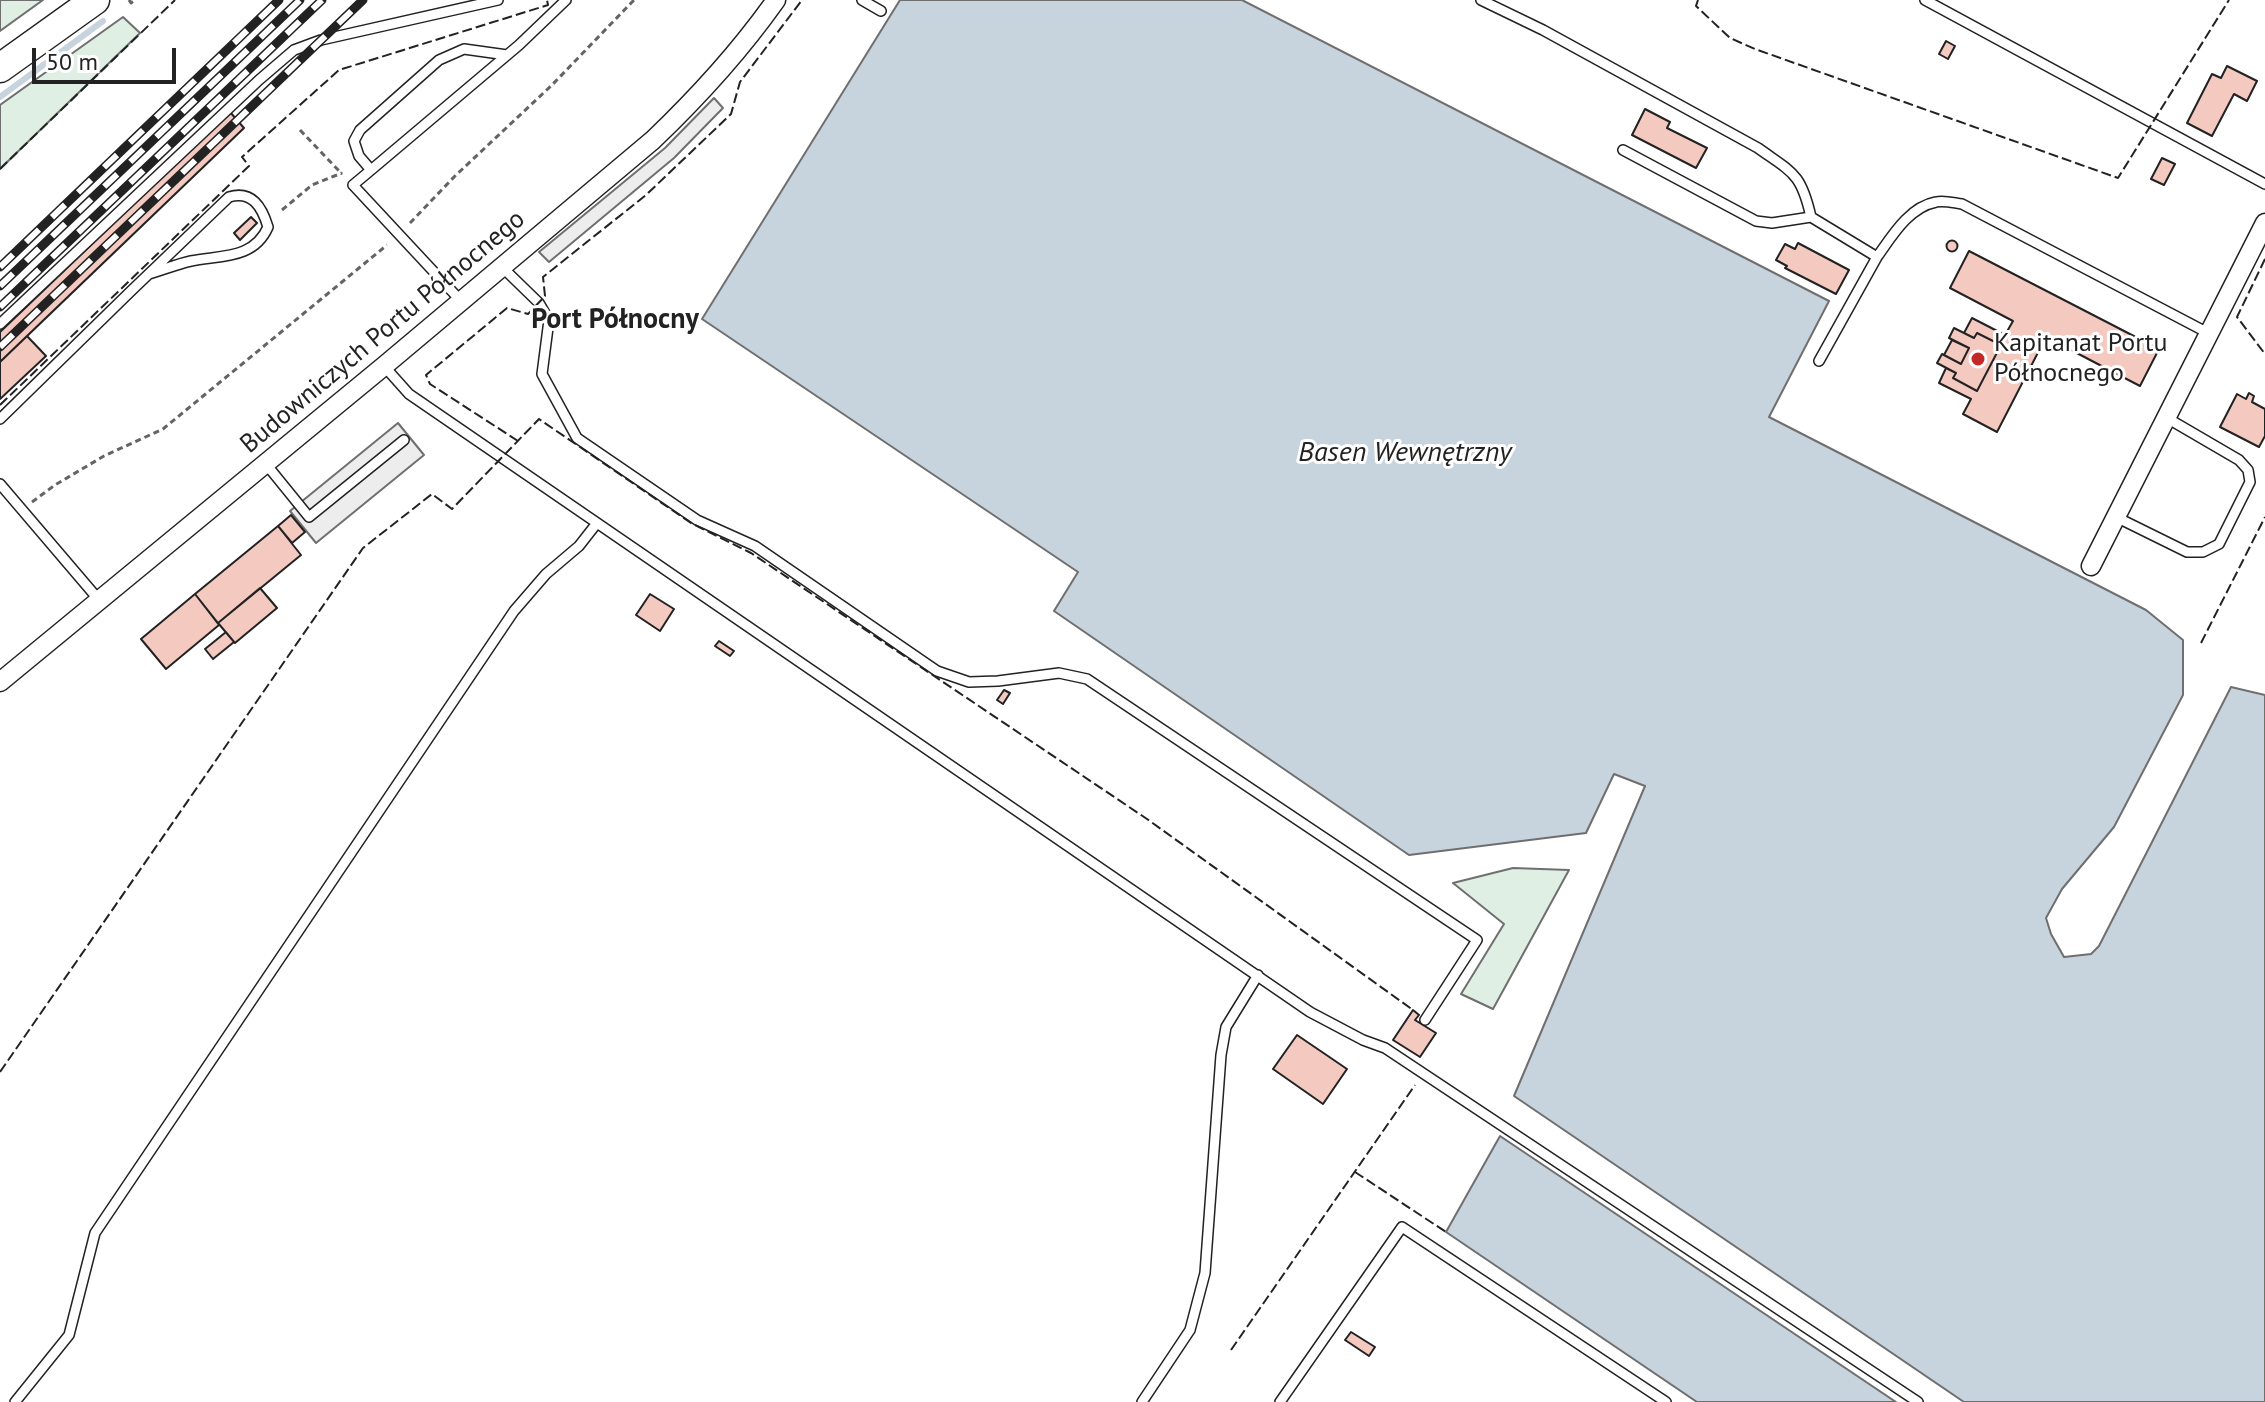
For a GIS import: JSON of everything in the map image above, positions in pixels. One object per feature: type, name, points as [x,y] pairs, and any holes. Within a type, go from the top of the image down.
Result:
[{"type":"highway","points":[[0,68],[95,0]]},
{"type":"street","name":"Budowniczych Portu Północnego","points":[[0,682],[653,140],[694,101],[752,34],[776,0]]},
{"type":"street","points":[[2091,566],[2265,223]]},
{"type":"lane","points":[[0,324],[294,50],[321,40],[498,0]]},
{"type":"lane","points":[[461,301],[353,185],[507,55],[566,0]]},
{"type":"lane","points":[[862,0],[881,11]]},
{"type":"lane","points":[[1481,0],[1543,30],[1758,148],[1788,169],[1800,182],[1811,217]]},
{"type":"lane","points":[[1925,0],[2265,184]]},
{"type":"lane","points":[[371,170],[359,156],[354,141],[360,130],[439,60],[464,49],[507,55]]},
{"type":"lane","points":[[1623,150],[1756,221],[1772,223],[1811,217],[1877,257]]},
{"type":"lane","points":[[0,419],[149,274],[229,197],[240,194],[254,200],[263,212],[268,227],[262,240],[246,251],[149,274]]},
{"type":"lane","points":[[1819,361],[1877,257],[1919,208],[1938,201],[1962,204],[2210,334]]},
{"type":"lane","points":[[502,267],[539,303],[549,320],[542,374],[577,438],[697,520],[755,546],[937,671],[969,682],[1059,673],[1087,679],[1477,940],[1425,1020]]},
{"type":"lane","points":[[384,366],[409,394],[1310,1012],[1385,1048],[1918,1402]]},
{"type":"lane","points":[[2116,517],[2187,552],[2203,552],[2219,544],[2250,482],[2248,470],[2239,460],[2167,418]]},
{"type":"lane","points":[[266,464],[309,517],[404,440]]},
{"type":"lane","points":[[0,484],[100,601]]},
{"type":"lane","points":[[15,1402],[69,1335],[95,1233],[514,611],[546,574],[579,546],[597,523]]},
{"type":"lane","points":[[1142,1402],[1190,1330],[1205,1273],[1223,1041],[1226,1027],[1258,975]]},
{"type":"lane","points":[[1280,1402],[1402,1227],[1666,1402]]},
{"type":"path","points":[[129,0],[131,3],[135,0]]},
{"type":"path","points":[[21,509],[104,456],[163,429],[399,234],[634,0]]},
{"type":"path","points":[[282,210],[312,185],[342,173],[300,130]]},
{"type":"green space","points":[[0,0],[43,0],[0,31]]},
{"type":"green space","points":[[123,17],[140,33],[0,169],[0,105]]},
{"type":"green space","points":[[1513,868],[1569,870],[1493,1009],[1461,994],[1504,924],[1453,883]]},
{"type":"shaded area","points":[[714,98],[723,108],[674,158],[549,262],[539,252],[665,148]]},
{"type":"shaded area","points":[[398,423],[424,455],[316,543],[290,511]]},
{"type":"water","name":"Basen Wewnętrzny","points":[[900,0],[1242,0],[1829,301],[1769,417],[2146,610],[2183,640],[2183,695],[2114,827],[2062,889],[2046,918],[2064,957],[2091,954],[2099,946],[2231,687],[2265,695],[2265,1402],[1964,1402],[1514,1096],[1645,786],[1614,774],[1586,833],[1409,855],[1054,611],[1078,572],[702,319]]},
{"type":"water","points":[[1500,1136],[1896,1402],[1697,1402],[1446,1232]]},
{"type":"building","points":[[1946,41],[1955,46],[1948,59],[1939,54]]},
{"type":"building","points":[[2227,66],[2257,81],[2247,101],[2234,94],[2212,136],[2187,123],[2212,74],[2221,78]]},
{"type":"building","points":[[1645,109],[1670,122],[1667,128],[1707,148],[1696,168],[1632,135]]},
{"type":"building","points":[[230,112],[244,128],[0,362],[0,332]]},
{"type":"building","points":[[2162,158],[2175,164],[2164,185],[2151,179]]},
{"type":"building","points":[[251,217],[257,223],[240,240],[234,233]]},
{"type":"building","points":[[1952,240],[1958,246],[1952,252],[1946,246]]},
{"type":"building","points":[[1798,243],[1849,270],[1836,294],[1785,268],[1787,266],[1776,260],[1785,244],[1795,249]]},
{"type":"building","points":[[1969,251],[2159,349],[2140,386],[2046,337],[1997,432],[1963,414],[1971,399],[1939,383],[1946,368],[1956,373],[1953,378],[1977,391],[2001,345],[1977,333],[1974,338],[1964,333],[1972,318],[2005,335],[2013,321],[1950,288]]},
{"type":"building","name":"Kapitanat Portu Północnego","points":[[1954,328],[1974,338],[1977,333],[2001,345],[1977,391],[1953,378],[1956,373],[1937,363],[1942,354],[1961,364],[1969,348],[1949,338]]},
{"type":"building","points":[[27,336],[46,356],[0,399],[0,362]]},
{"type":"building","points":[[1952,340],[1969,348],[1961,364],[1944,355]]},
{"type":"building","points":[[2249,393],[2254,396],[2252,402],[2265,409],[2265,436],[2259,447],[2220,427],[2237,394],[2246,399]]},
{"type":"building","points":[[291,515],[305,532],[292,543],[278,526]]},
{"type":"building","points":[[278,526],[301,555],[218,623],[195,594]]},
{"type":"building","points":[[260,588],[277,608],[235,643],[218,623]]},
{"type":"building","points":[[195,594],[219,625],[166,669],[141,639]]},
{"type":"building","points":[[650,594],[674,609],[660,631],[636,615]]},
{"type":"building","points":[[226,632],[234,642],[213,659],[205,649]]},
{"type":"building","points":[[719,641],[734,651],[730,656],[715,646]]},
{"type":"building","points":[[1004,690],[1010,693],[1003,704],[997,700]]},
{"type":"building","points":[[1413,1010],[1419,1015],[1415,1020],[1436,1033],[1420,1057],[1393,1040]]},
{"type":"building","points":[[1297,1035],[1347,1069],[1323,1104],[1273,1069]]},
{"type":"building","points":[[1351,1332],[1375,1347],[1369,1356],[1345,1340]]},
{"type":"waterway","points":[[0,97],[103,21]]},
{"type":"railway","points":[[0,267],[279,0]]},
{"type":"railway","points":[[0,286],[300,0]]},
{"type":"railway","points":[[0,307],[322,0]]},
{"type":"railway","points":[[0,347],[363,0]]},
{"type":"fence","points":[[0,169],[175,0]]},
{"type":"fence","points":[[0,405],[249,166],[242,157],[339,70],[548,5],[547,0]]},
{"type":"fence","points":[[518,441],[430,384],[426,375],[507,308],[528,314],[545,296],[543,277],[646,195],[731,114],[740,82],[802,0]]},
{"type":"fence","points":[[1698,0],[1696,6],[1730,38],[1755,49],[2118,178],[2229,0]]},
{"type":"fence","points":[[2265,259],[2237,317],[2265,354]]},
{"type":"fence","points":[[0,1072],[363,548],[432,494],[452,509],[539,419],[691,523],[751,553],[1147,819],[1413,1010]]},
{"type":"fence","points":[[2201,643],[2265,517]]},
{"type":"fence","points":[[1231,1350],[1415,1085]]},
{"type":"fence","points":[[1355,1172],[1446,1232]]},
{"type":"place","name":"Kapitanat Portu Północnego","points":[[1978,359]]},
{"type":"district","name":"Port Północny","points":[[615,320]]}]
